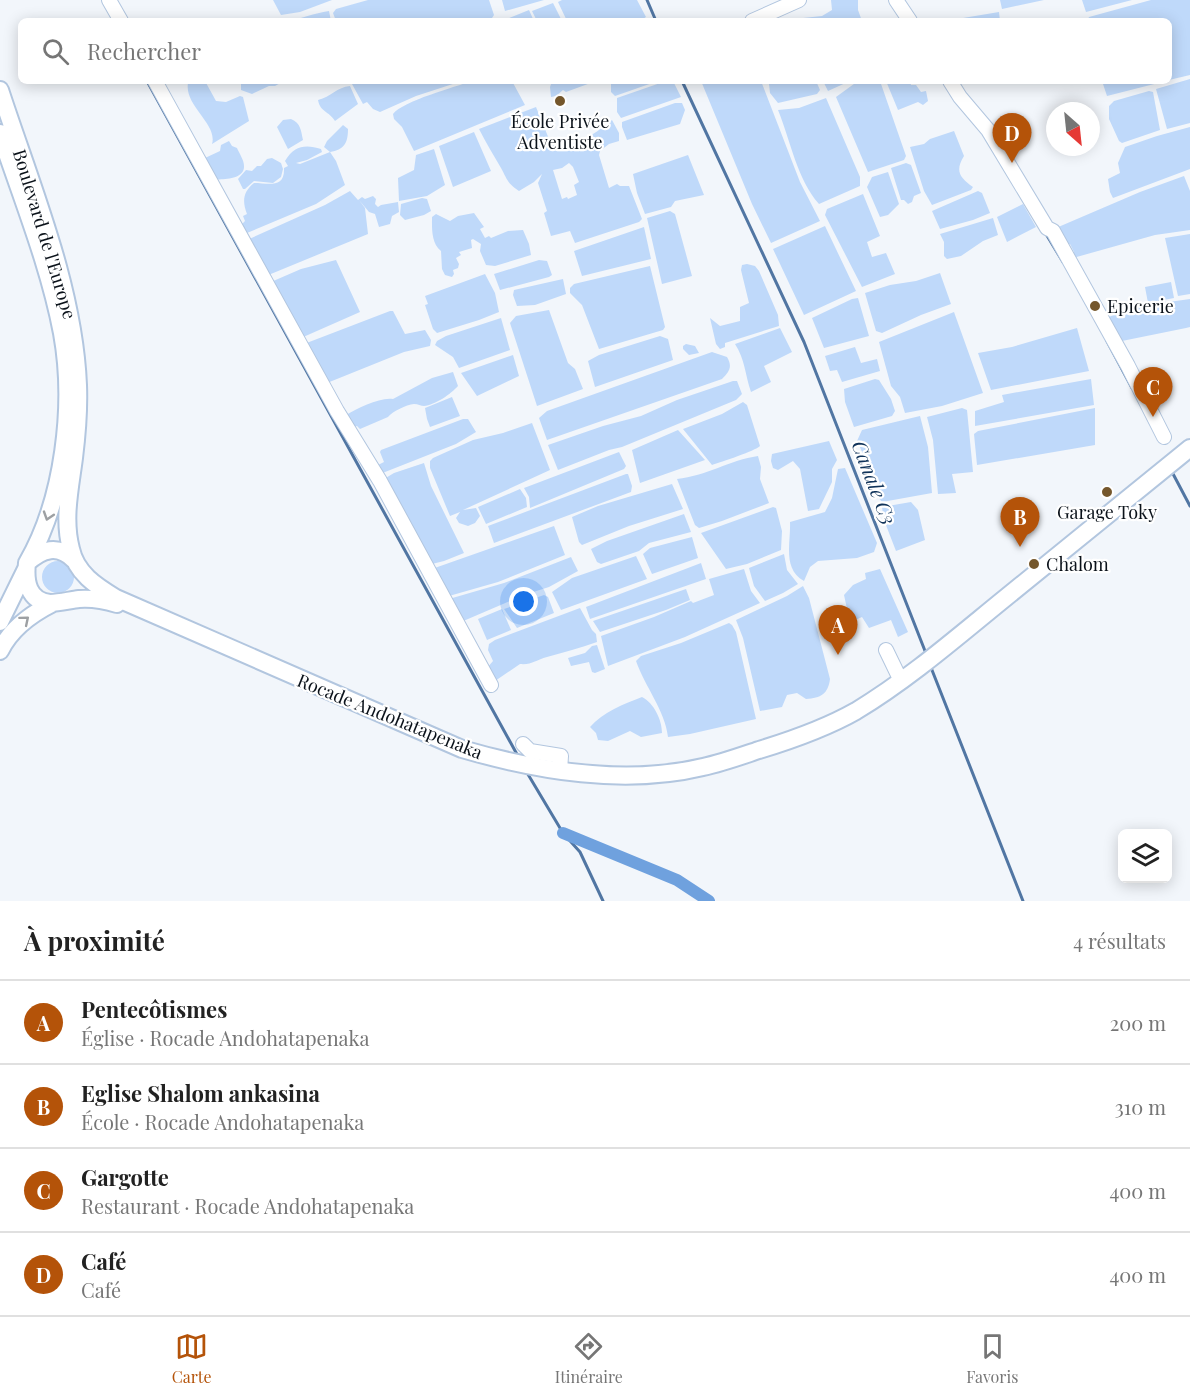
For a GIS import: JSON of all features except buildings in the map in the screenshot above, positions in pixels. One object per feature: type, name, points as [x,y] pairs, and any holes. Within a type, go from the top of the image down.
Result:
[{"type":"main road","name":"Boulevard de l'Europe","points":[[0,90],[55,256],[74,331],[78,412],[74,460],[68,488],[68,526],[76,563]]},
{"type":"main road","name":"Boulevard de l'Europe","points":[[0,133],[48,282],[62,333],[66,364],[66,430],[57,482],[38,544],[0,622]]},
{"type":"main road","name":"Rocade Andohatapenaka","points":[[148,612],[462,749],[501,760],[552,770],[662,774],[702,767],[791,740],[837,721],[916,670],[1190,448]]},
{"type":"main road","points":[[48,549],[63,551],[87,577],[105,591],[148,612],[100,599],[42,601],[30,591],[26,577],[27,566],[41,551],[48,549]]},
{"type":"main road","points":[[0,651],[25,619],[70,596],[78,585],[76,563]]},
{"type":"street","points":[[109,0],[119,18]]},
{"type":"street","points":[[759,18],[799,0]]},
{"type":"street","points":[[896,0],[908,18]]},
{"type":"street","points":[[156,84],[337,411],[380,481],[490,686]]},
{"type":"street","points":[[952,84],[988,130],[1047,228],[1053,231],[1128,366],[1164,437]]},
{"type":"street","points":[[886,650],[901,681]]},
{"type":"street","points":[[523,744],[531,751],[561,756],[552,770]]},
{"type":"shaded area","points":[[273,0],[332,0],[300,12],[281,15]]},
{"type":"shaded area","points":[[368,0],[489,0],[494,15],[492,18],[335,18],[333,13],[336,9]]},
{"type":"shaded area","points":[[502,0],[544,0],[505,11]]},
{"type":"shaded area","points":[[562,0],[637,0],[646,17],[566,18],[558,2]]},
{"type":"shaded area","points":[[831,0],[858,0],[861,18],[803,18],[822,16],[832,10]]},
{"type":"shaded area","points":[[1000,0],[1044,0],[1002,9]]},
{"type":"shaded area","points":[[1082,0],[1132,0],[1086,12]]},
{"type":"shaded area","points":[[1151,0],[1190,0],[1190,75],[1172,79],[1172,18],[1089,17]]},
{"type":"shaded area","points":[[553,3],[560,18],[536,18],[532,11]]},
{"type":"shaded area","points":[[529,10],[533,18],[509,18]]},
{"type":"shaded area","points":[[329,11],[330,18],[300,18]]},
{"type":"shaded area","points":[[999,12],[1000,18],[963,18]]},
{"type":"shaded area","points":[[1190,79],[1190,123],[1167,129],[1156,89]]},
{"type":"shaded area","points":[[188,84],[207,84],[216,101],[226,102],[240,96],[243,97],[249,121],[212,144],[213,137],[210,129],[188,91]]},
{"type":"shaded area","points":[[241,84],[279,84],[252,94],[241,90]]},
{"type":"shaded area","points":[[352,84],[453,84],[416,96],[380,112],[373,109],[367,102],[363,104]]},
{"type":"shaded area","points":[[463,84],[514,84],[525,105],[414,151],[393,114],[407,104]]},
{"type":"shaded area","points":[[551,84],[588,84],[566,92],[563,90],[551,97]]},
{"type":"shaded area","points":[[611,84],[649,84],[615,96],[611,92]]},
{"type":"shaded area","points":[[657,84],[674,84],[681,97],[621,118],[617,112],[617,98]]},
{"type":"shaded area","points":[[702,84],[762,84],[800,182],[820,221],[771,243],[752,204]]},
{"type":"shaded area","points":[[769,84],[817,84],[820,90],[817,94],[778,103],[770,93]]},
{"type":"shaded area","points":[[824,84],[843,84],[828,91]]},
{"type":"shaded area","points":[[854,84],[881,84],[906,156],[904,160],[868,172],[836,97]]},
{"type":"shaded area","points":[[887,84],[911,84],[916,85],[921,92],[926,91],[928,101],[923,105],[918,102],[898,110]]},
{"type":"shaded area","points":[[1103,84],[1154,84],[1107,96]]},
{"type":"shaded area","points":[[350,86],[358,104],[335,121],[321,107],[318,100]]},
{"type":"shaded area","points":[[1149,91],[1153,92],[1160,130],[1122,143],[1109,119],[1109,106],[1114,101]]},
{"type":"shaded area","points":[[826,98],[860,177],[860,186],[819,204],[800,172],[778,110],[799,108]]},
{"type":"shaded area","points":[[675,103],[682,103],[685,110],[680,124],[627,140],[622,122]]},
{"type":"shaded area","points":[[536,107],[551,144],[557,147],[581,141],[612,120],[619,133],[619,141],[609,144],[600,151],[599,155],[609,188],[617,184],[629,186],[642,219],[639,222],[575,243],[570,231],[551,236],[544,213],[547,211],[538,183],[542,174],[519,191],[508,181],[479,129]],"holes":[[[569,163],[579,182],[574,185],[577,195],[562,199],[553,170]]]},
{"type":"shaded area","points":[[291,119],[299,125],[303,140],[288,149],[277,127],[283,120]]},
{"type":"shaded area","points":[[343,125],[348,129],[346,142],[339,150],[330,152],[324,147]]},
{"type":"shaded area","points":[[1190,127],[1190,169],[1113,198],[1108,179],[1120,173],[1118,163],[1125,147]]},
{"type":"shaded area","points":[[954,131],[964,156],[959,170],[960,174],[973,187],[971,190],[932,205],[924,191],[910,147],[924,144],[930,139]]},
{"type":"shaded area","points":[[474,132],[491,171],[453,187],[439,146]]},
{"type":"shaded area","points":[[229,141],[237,148],[244,164],[243,171],[237,177],[212,179],[205,158],[220,151],[221,145]]},
{"type":"shaded area","points":[[310,147],[321,149],[322,152],[296,163],[300,164],[330,152],[345,185],[316,204],[247,233],[242,224],[245,221],[243,216],[247,214],[244,197],[250,186],[254,183],[279,182],[284,175],[284,168],[288,166],[285,161],[296,149]]},
{"type":"shaded area","points":[[434,149],[445,185],[427,196],[399,201],[398,178],[414,170],[416,155]]},
{"type":"shaded area","points":[[688,155],[704,195],[675,201],[671,207],[645,214],[633,174]]},
{"type":"shaded area","points":[[272,158],[281,163],[283,169],[281,177],[273,183],[254,181],[243,189],[238,179],[246,170],[252,171],[267,159]]},
{"type":"shaded area","points":[[906,163],[911,165],[921,193],[914,196],[912,202],[908,204],[901,200],[891,168]]},
{"type":"shaded area","points":[[888,172],[899,204],[888,215],[880,217],[867,187],[872,177]]},
{"type":"shaded area","points":[[1184,176],[1190,191],[1190,230],[1155,235],[1073,258],[1071,254],[1074,252],[1070,244],[1066,245],[1056,228],[1140,192]]},
{"type":"shaded area","points":[[350,191],[358,200],[362,197],[365,199],[373,196],[378,207],[398,202],[399,212],[392,216],[390,224],[379,227],[375,214],[369,212],[359,200],[365,208],[368,234],[266,276],[247,240],[325,205]]},
{"type":"shaded area","points":[[978,191],[982,193],[990,213],[940,229],[932,211]]},
{"type":"shaded area","points":[[863,194],[880,236],[867,242],[872,257],[886,253],[895,274],[862,287],[825,215],[827,209]]},
{"type":"shaded area","points":[[422,198],[427,199],[431,211],[405,220],[400,215],[401,204]]},
{"type":"shaded area","points":[[1023,204],[1036,227],[1007,242],[997,217]]},
{"type":"shaded area","points":[[670,211],[675,214],[692,276],[662,284],[647,218]]},
{"type":"shaded area","points":[[474,213],[484,227],[480,229],[485,238],[508,231],[523,230],[531,255],[495,266],[486,265],[480,251],[481,244],[473,239],[471,240],[472,248],[459,252],[461,255],[456,258],[458,268],[453,270],[452,277],[445,275],[442,269],[441,251],[434,240],[432,217],[436,214],[450,221],[458,216]]},
{"type":"shaded area","points":[[993,218],[998,235],[983,241],[961,256],[947,259],[944,256],[944,242],[940,234]]},
{"type":"shaded area","points":[[825,226],[856,291],[804,315],[773,249]]},
{"type":"shaded area","points":[[644,227],[651,259],[582,276],[574,251]]},
{"type":"shaded area","points":[[1190,234],[1190,294],[1178,296],[1165,238]]},
{"type":"shaded area","points":[[336,260],[360,312],[301,338],[271,282],[301,269]]},
{"type":"shaded area","points":[[539,260],[547,261],[552,275],[500,290],[494,274]]},
{"type":"shaded area","points":[[742,265],[755,266],[759,271],[778,315],[779,326],[725,343],[725,347],[720,349],[716,344],[710,318],[720,326],[740,321],[740,307],[749,303],[741,270]]},
{"type":"shaded area","points":[[650,266],[665,327],[663,330],[599,349],[582,305],[570,293],[570,288],[574,284]]},
{"type":"shaded area","points":[[940,273],[951,304],[882,333],[876,331],[865,293]]},
{"type":"shaded area","points":[[485,274],[495,293],[499,312],[437,333],[433,329],[425,305],[428,304],[425,296]]},
{"type":"shaded area","points":[[563,279],[566,294],[535,305],[517,306],[513,295],[514,290]]},
{"type":"shaded area","points":[[1171,282],[1174,298],[1148,303],[1145,287]]},
{"type":"shaded area","points":[[858,298],[869,336],[824,348],[812,318]]},
{"type":"shaded area","points":[[1190,299],[1190,327],[1186,328],[1117,342],[1104,319],[1133,307]]},
{"type":"shaded area","points":[[549,310],[568,363],[575,369],[583,389],[537,406],[510,323],[516,316]]},
{"type":"shaded area","points":[[393,311],[405,334],[425,330],[431,340],[430,346],[404,352],[327,383],[304,344]]},
{"type":"shaded area","points":[[954,312],[983,393],[942,406],[905,413],[900,397],[891,386],[879,342]]},
{"type":"shaded area","points":[[501,318],[510,350],[459,368],[453,357],[435,345],[437,341],[446,336]]},
{"type":"shaded area","points":[[780,328],[792,352],[764,366],[771,382],[751,392],[743,361],[735,344]]},
{"type":"shaded area","points":[[1077,328],[1089,371],[991,390],[978,353],[1012,347]]},
{"type":"shaded area","points":[[660,336],[668,339],[673,360],[595,387],[588,361],[599,355]]},
{"type":"shaded area","points":[[686,344],[695,346],[699,353],[689,355],[683,349]]},
{"type":"shaded area","points":[[855,347],[861,363],[877,359],[880,371],[842,382],[837,370],[830,371],[825,356]]},
{"type":"shaded area","points":[[712,352],[727,357],[729,361],[729,369],[722,379],[547,440],[539,418],[547,411]]},
{"type":"shaded area","points":[[513,355],[519,376],[477,396],[461,373]]},
{"type":"shaded area","points":[[453,372],[458,386],[433,404],[407,406],[360,429],[357,426],[353,427],[346,415],[376,401],[393,399],[432,378]]},
{"type":"shaded area","points":[[875,379],[879,380],[891,399],[895,411],[892,416],[854,427],[845,402],[844,389]]},
{"type":"shaded area","points":[[1091,379],[1094,405],[975,426],[975,411],[1004,402],[1002,395]]},
{"type":"shaded area","points":[[737,381],[742,394],[736,400],[622,447],[558,470],[548,445],[641,416],[677,400]]},
{"type":"shaded area","points":[[452,397],[460,416],[430,427],[425,408]]},
{"type":"shaded area","points":[[743,402],[747,405],[760,446],[712,465],[683,429],[722,414]]},
{"type":"shaded area","points":[[962,408],[967,410],[973,472],[952,474],[956,493],[938,494],[933,440],[927,417]]},
{"type":"shaded area","points":[[1095,408],[1095,445],[977,465],[974,434],[978,431]]},
{"type":"shaded area","points":[[920,416],[928,447],[932,493],[882,502],[878,497],[871,471],[857,441],[862,430]]},
{"type":"shaded area","points":[[468,419],[476,432],[456,444],[380,474],[376,466],[384,462],[381,450]]},
{"type":"shaded area","points":[[532,423],[550,470],[463,510],[476,508],[480,516],[475,523],[468,526],[459,523],[456,518],[460,512],[450,516],[430,468],[430,461],[473,440]]},
{"type":"shaded area","points":[[678,430],[705,460],[640,483],[632,450]]},
{"type":"shaded area","points":[[829,441],[837,460],[832,469],[832,482],[819,509],[808,511],[800,469],[793,461],[778,470],[773,468],[772,454]]},
{"type":"shaded area","points":[[619,452],[626,466],[624,469],[530,508],[529,497],[524,488]]},
{"type":"shaded area","points":[[758,456],[761,467],[760,479],[769,503],[699,528],[695,525],[677,479],[698,475]]},
{"type":"shaded area","points":[[424,463],[431,486],[464,553],[428,565],[384,479],[394,473]]},
{"type":"shaded area","points":[[845,468],[877,543],[874,552],[857,558],[818,561],[810,567],[804,581],[797,576],[790,562],[790,522],[825,512],[832,498],[838,469]]},
{"type":"shaded area","points":[[626,474],[632,486],[631,492],[494,543],[488,526]]},
{"type":"shaded area","points":[[672,484],[683,509],[629,526],[582,545],[579,542],[572,517],[598,506]]},
{"type":"shaded area","points":[[520,489],[526,498],[527,507],[486,524],[478,507]]},
{"type":"shaded area","points":[[911,502],[918,510],[925,540],[896,551],[884,520],[882,507]]},
{"type":"shaded area","points":[[773,507],[776,508],[782,531],[781,550],[747,564],[726,569],[701,533]]},
{"type":"shaded area","points":[[684,514],[691,532],[649,543],[639,551],[601,564],[597,562],[591,549],[607,541]]},
{"type":"shaded area","points":[[554,526],[565,555],[498,582],[442,598],[429,570]]},
{"type":"shaded area","points":[[692,537],[698,558],[652,574],[643,554],[650,548]]},
{"type":"shaded area","points":[[784,554],[787,570],[798,584],[765,601],[754,586],[749,568]]},
{"type":"shaded area","points":[[636,556],[647,579],[561,610],[552,592],[572,578]]},
{"type":"shaded area","points":[[571,557],[578,571],[549,587],[524,595],[461,622],[449,599],[504,583]]},
{"type":"shaded area","points":[[58,561],[69,566],[74,577],[69,588],[58,593],[47,588],[42,577],[47,566]]},
{"type":"shaded area","points":[[701,563],[706,579],[590,619],[586,607]]},
{"type":"shaded area","points":[[744,569],[751,591],[760,603],[685,637],[608,666],[601,636],[691,601],[693,603],[714,595],[709,579]]},
{"type":"shaded area","points":[[880,569],[908,632],[898,637],[891,620],[869,628],[862,617],[853,621],[849,618],[844,595],[853,585],[866,579],[865,573]]},
{"type":"shaded area","points":[[803,586],[809,598],[830,679],[829,684],[825,692],[816,698],[806,699],[797,693],[787,695],[782,707],[760,711],[743,638],[736,620]]},
{"type":"shaded area","points":[[686,589],[690,600],[666,610],[600,632],[593,621]]},
{"type":"shaded area","points":[[544,595],[548,597],[554,613],[517,628],[504,609]]},
{"type":"shaded area","points":[[580,608],[596,634],[597,642],[531,663],[520,664],[495,681],[487,668],[493,661],[488,650],[489,644]]},
{"type":"shaded area","points":[[502,609],[511,630],[487,640],[478,619]]},
{"type":"shaded area","points":[[729,623],[736,632],[756,719],[668,737],[663,717],[636,661],[641,656],[681,643]]},
{"type":"shaded area","points":[[597,645],[605,669],[592,672],[589,662],[571,666],[568,658],[585,653],[592,646]]},
{"type":"shaded area","points":[[642,697],[656,712],[662,733],[641,737],[630,731],[608,741],[598,740],[596,733],[590,727],[595,722],[614,709]]},
{"type":"waterway","name":"Canale C3","points":[[647,0],[655,18]]},
{"type":"waterway","points":[[149,84],[519,758]]},
{"type":"waterway","name":"Canale C3","points":[[683,84],[804,342],[927,656]]},
{"type":"waterway","points":[[1046,234],[1063,262]]},
{"type":"waterway","points":[[1107,341],[1132,388]]},
{"type":"waterway","points":[[1171,470],[1190,506]]},
{"type":"waterway","name":"Canale C3","points":[[930,665],[1023,901]]},
{"type":"waterway","points":[[526,771],[563,833],[580,852],[603,901]]},
{"type":"waterway","points":[[563,833],[677,880],[709,901]]},
{"type":"place","name":"École Privée Adventiste","points":[[560,101]]},
{"type":"place","name":"Café","points":[[1012,163]]},
{"type":"place","name":"Epicerie","points":[[1095,306]]},
{"type":"place","name":"Gargotte","points":[[1153,417]]},
{"type":"place","name":"Garage Toky","points":[[1107,492]]},
{"type":"place","name":"Eglise Shalom ankasina","points":[[1020,547]]},
{"type":"place","name":"Chalom","points":[[1034,564]]},
{"type":"place","name":"Pentecôtismes","points":[[838,655]]}]
